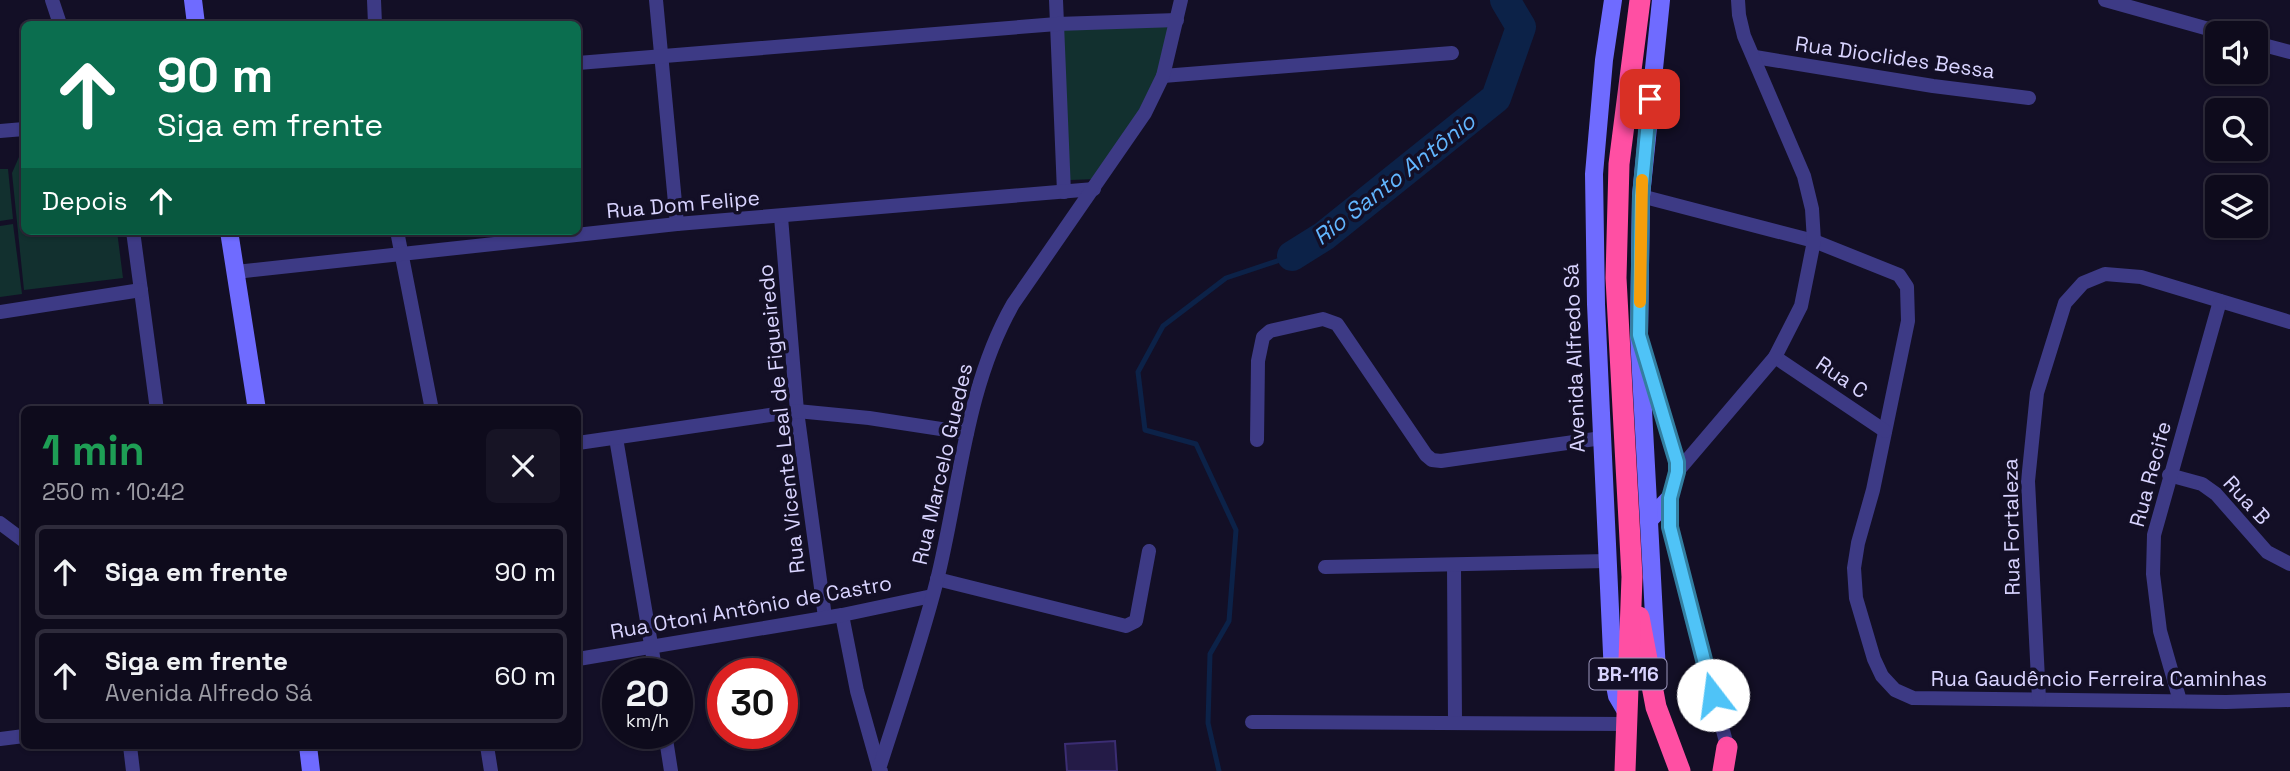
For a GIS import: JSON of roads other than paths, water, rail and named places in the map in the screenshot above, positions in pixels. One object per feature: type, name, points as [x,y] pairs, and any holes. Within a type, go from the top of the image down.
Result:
[{"type":"highway","name":"Avenida Alfredo Sá","points":[[1625,771],[1632,577],[1616,278],[1619,164],[1640,0]]},
{"type":"highway","name":"BR-116","points":[[1632,577],[1656,707],[1680,771]]},
{"type":"highway","points":[[1723,771],[1727,747]]},
{"type":"street","points":[[52,0],[59,21]]},
{"type":"street","points":[[193,0],[196,21]]},
{"type":"street","points":[[374,0],[375,21]]},
{"type":"street","points":[[656,0],[677,224]]},
{"type":"street","points":[[1056,0],[1064,192]]},
{"type":"street","name":"Rua Marcelo Guedes","points":[[880,770],[937,579],[967,433],[986,363],[999,329],[1013,304],[1140,122],[1163,76],[1181,0]]},
{"type":"street","name":"Avenida Alfredo Sá","points":[[1613,0],[1604,60],[1594,174],[1596,304],[1613,676],[1617,696],[1627,718]]},
{"type":"street","points":[[1656,707],[1657,682],[1639,335],[1641,196],[1661,0]]},
{"type":"street","points":[[1677,472],[1775,357],[1801,306],[1814,241],[1812,209],[1804,176],[1744,36],[1738,15],[1738,0]]},
{"type":"street","points":[[2105,0],[2205,28]]},
{"type":"street","points":[[581,64],[1057,24],[1177,20]]},
{"type":"street","points":[[2268,46],[2290,52]]},
{"type":"street","points":[[1163,76],[1452,53]]},
{"type":"street","name":"Rua Dioclides Bessa","points":[[1755,57],[1933,86],[2029,98]]},
{"type":"street","points":[[0,131],[21,129]]},
{"type":"street","name":"Rua Dom Felipe","points":[[581,234],[1094,189]]},
{"type":"street","points":[[1641,196],[1814,241]]},
{"type":"street","name":"Rua Vicente Leal de Figueiredo","points":[[781,217],[797,411],[825,617]]},
{"type":"street","points":[[134,235],[156,406]]},
{"type":"street","points":[[230,235],[256,406]]},
{"type":"street","points":[[398,235],[431,406]]},
{"type":"street","name":"Rua Dom Felipe","points":[[236,272],[572,235]]},
{"type":"street","name":"Rua Gaudêncio Ferreira Caminhas","points":[[1814,241],[1899,275],[1909,300],[1908,321],[1854,568],[1856,598],[1874,659],[1882,676],[1895,690],[1913,698],[2226,702],[2290,700]]},
{"type":"street","name":"Rua Fortaleza","points":[[2039,699],[2028,481],[2037,393],[2065,303],[2083,283],[2105,274],[2141,277],[2220,302]]},
{"type":"street","points":[[0,312],[141,289]]},
{"type":"street","points":[[2220,302],[2290,323]]},
{"type":"street","name":"Rua Recife","points":[[2180,701],[2161,631],[2153,574],[2154,535],[2220,302]]},
{"type":"street","points":[[1256,440],[1258,360],[1263,337],[1270,331],[1323,319],[1337,324],[1432,460],[1441,461],[1602,438]]},
{"type":"street","points":[[1639,335],[1675,450],[1677,472],[1670,498],[1672,539],[1734,771]]},
{"type":"street","name":"Rua C","points":[[1775,357],[1885,431]]},
{"type":"street","points":[[581,443],[797,411],[869,418],[967,433]]},
{"type":"street","points":[[616,438],[653,658]]},
{"type":"street","name":"Rua B","points":[[2169,475],[2202,484],[2216,494],[2267,552],[2290,564]]},
{"type":"street","points":[[1649,520],[1670,498]]},
{"type":"street","points":[[0,523],[21,539]]},
{"type":"street","points":[[937,579],[1126,626],[1136,621],[1149,551]]},
{"type":"street","points":[[1325,566],[1454,566],[1607,561]]},
{"type":"street","points":[[1454,566],[1455,722]]},
{"type":"street","name":"Rua Otoni Antônio de Castro","points":[[581,658],[842,615],[932,596]]},
{"type":"street","points":[[842,615],[860,703],[880,770]]},
{"type":"street","points":[[1252,722],[1455,722],[1627,718]]},
{"type":"street","points":[[0,739],[21,736]]},
{"type":"street","points":[[130,749],[133,771]]},
{"type":"street","points":[[307,749],[311,771]]},
{"type":"street","points":[[488,749],[491,771]]},
{"type":"street","points":[[668,749],[671,771]]},
{"type":"waterway","name":"Rio Santo Antônio","points":[[1292,256],[1324,236],[1496,98],[1521,27],[1505,0]]},
{"type":"waterway","name":"Rio Santo Antônio","points":[[1219,771],[1208,723],[1210,654],[1229,621],[1236,530],[1196,444],[1145,430],[1138,372],[1163,326],[1226,278],[1292,256]]}]
